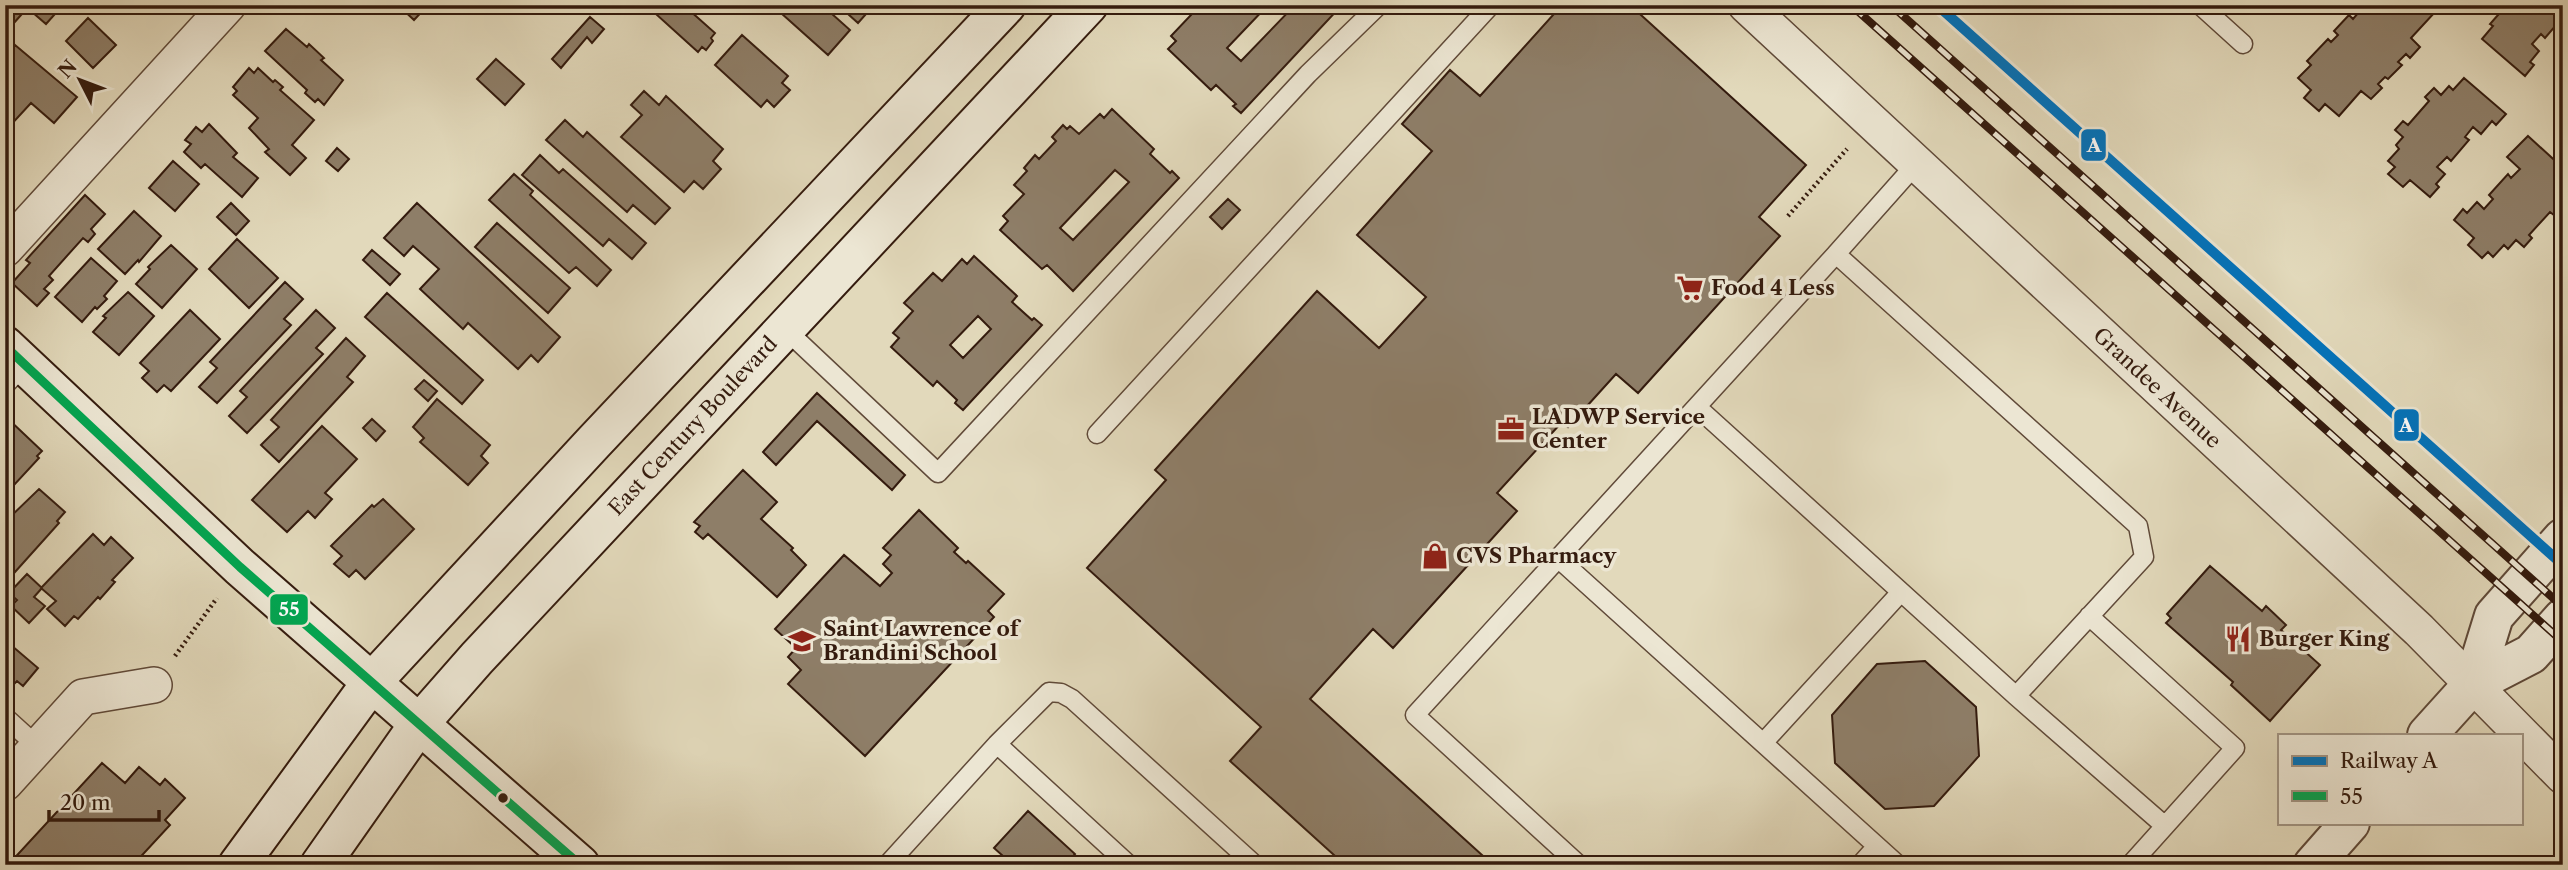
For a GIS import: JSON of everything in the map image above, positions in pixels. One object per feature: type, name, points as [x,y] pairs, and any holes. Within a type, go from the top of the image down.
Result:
[{"type":"main road","points":[[238,865],[371,683],[1006,5]]},
{"type":"main road","name":"East Century Boulevard","points":[[320,865],[419,724],[477,657],[1088,5]]},
{"type":"main road","points":[[12,365],[580,865]]},
{"type":"main road","points":[[2473,684],[2494,616],[2563,538]]},
{"type":"main road","points":[[2428,734],[2473,684],[2531,654],[2563,618]]},
{"type":"main road","points":[[2313,865],[2349,824]]},
{"type":"street","points":[[5,248],[228,5]]},
{"type":"street","name":"Grandee Avenue","points":[[1746,5],[2419,630],[2522,734]]},
{"type":"street","points":[[5,783],[83,697],[154,685]]},
{"type":"street","name":"Grandee Avenue","points":[[2522,734],[2563,776]]},
{"type":"lane","points":[[785,329],[938,473],[1308,74],[1379,5]]},
{"type":"lane","points":[[1097,433],[1491,5]]},
{"type":"lane","points":[[2200,5],[2243,44]]},
{"type":"lane","points":[[1579,865],[1415,715],[1916,164]]},
{"type":"lane","points":[[1836,254],[2138,526],[2144,556],[2016,696]]},
{"type":"lane","points":[[1697,407],[2016,696],[2165,826]]},
{"type":"lane","points":[[1559,559],[1898,865]]},
{"type":"lane","points":[[1763,743],[1901,592]]},
{"type":"lane","points":[[2089,616],[2235,748],[2130,865]]},
{"type":"lane","points":[[887,865],[997,744],[1049,692],[1061,693],[1072,699],[1255,865]]},
{"type":"lane","points":[[5,717],[38,747]]},
{"type":"lane","points":[[997,744],[1129,865]]},
{"type":"lane","points":[[1860,865],[1877,846]]},
{"type":"path","points":[[1788,216],[1870,121]]},
{"type":"path","points":[[154,685],[240,567]]},
{"type":"building","points":[[5,5],[10,5],[21,15],[5,33]]},
{"type":"building","points":[[24,5],[63,5],[46,24]]},
{"type":"building","points":[[398,5],[428,5],[414,20]]},
{"type":"building","points":[[666,5],[691,5],[688,9],[715,33],[706,50],[702,47],[698,52],[657,15]]},
{"type":"building","points":[[772,5],[822,5],[850,30],[828,55]]},
{"type":"building","points":[[838,5],[874,5],[858,23]]},
{"type":"building","points":[[1182,5],[1268,5],[1227,48],[1241,61],[1295,5],[1342,5],[1241,113],[1233,106],[1236,104],[1216,85],[1211,90],[1168,49],[1176,41],[1171,36],[1191,15]]},
{"type":"building","points":[[1562,5],[1630,5],[1806,165],[1759,217],[1780,236],[1638,393],[1616,374],[1568,427],[1562,422],[1497,493],[1517,511],[1393,648],[1373,629],[1310,699],[1493,865],[1345,865],[1230,761],[1261,727],[1087,568],[1166,480],[1155,470],[1317,291],[1379,348],[1426,297],[1357,235],[1432,151],[1402,124],[1450,70],[1480,96]]},
{"type":"building","points":[[2359,5],[2427,5],[2435,12],[2411,38],[2420,47],[2410,58],[2406,54],[2398,62],[2402,65],[2388,79],[2385,77],[2378,84],[2382,88],[2371,99],[2361,91],[2339,116],[2325,104],[2319,111],[2304,98],[2311,90],[2298,78],[2311,65],[2307,61],[2328,39],[2331,42],[2338,35],[2334,31],[2349,15],[2353,19],[2359,12],[2356,8]]},
{"type":"building","points":[[2492,5],[2563,5],[2559,14],[2563,17],[2545,38],[2541,34],[2532,44],[2539,51],[2530,62],[2534,65],[2525,76],[2482,39],[2498,15],[2490,8]]},
{"type":"building","points":[[590,17],[604,29],[592,43],[587,37],[561,68],[552,59]]},
{"type":"building","points":[[88,18],[116,45],[93,68],[66,41]]},
{"type":"building","points":[[286,29],[307,47],[309,44],[324,58],[321,60],[343,80],[324,105],[318,99],[315,102],[305,93],[307,90],[265,51]]},
{"type":"building","points":[[742,35],[788,76],[782,83],[790,90],[774,107],[767,100],[761,107],[715,65]]},
{"type":"building","points":[[15,45],[77,97],[54,123],[31,103],[9,127],[5,124],[5,56]]},
{"type":"building","points":[[496,59],[524,84],[505,105],[477,79]]},
{"type":"building","points":[[249,68],[254,73],[258,68],[273,82],[275,80],[283,87],[280,90],[314,120],[292,145],[306,158],[290,175],[265,152],[269,149],[249,128],[258,118],[233,95],[237,91],[233,87]]},
{"type":"building","points":[[2464,78],[2506,114],[2496,125],[2492,121],[2481,134],[2473,127],[2465,137],[2469,140],[2451,161],[2447,157],[2437,167],[2445,174],[2430,197],[2410,180],[2403,187],[2388,174],[2395,167],[2388,161],[2399,149],[2396,145],[2403,137],[2395,130],[2403,121],[2408,125],[2429,101],[2425,97],[2434,88],[2441,95],[2449,86],[2453,90]]},
{"type":"building","points":[[644,91],[659,105],[666,96],[723,149],[713,161],[721,169],[703,189],[694,181],[684,192],[621,137],[642,115],[631,105]]},
{"type":"building","points":[[1112,109],[1154,149],[1150,154],[1179,178],[1073,291],[1047,265],[1042,269],[1000,230],[1008,221],[1003,216],[1024,194],[1014,185],[1027,171],[1024,168],[1035,155],[1039,159],[1056,141],[1052,137],[1063,125],[1067,129],[1070,126],[1079,134],[1100,114],[1104,118]],"holes":[[[1115,170],[1129,182],[1073,240],[1060,228]]]},
{"type":"building","points":[[565,120],[583,137],[587,132],[670,208],[655,224],[633,205],[627,212],[546,140]]},
{"type":"building","points":[[209,124],[237,153],[233,157],[258,178],[242,197],[205,164],[201,168],[184,152],[191,144],[185,140],[196,127],[202,132]]},
{"type":"building","points":[[2528,136],[2563,168],[2563,183],[2560,186],[2563,190],[2555,199],[2562,205],[2554,215],[2550,212],[2529,235],[2532,238],[2524,247],[2516,240],[2508,249],[2504,245],[2493,257],[2488,252],[2482,258],[2468,245],[2474,238],[2454,220],[2463,209],[2467,213],[2477,202],[2484,209],[2493,199],[2489,195],[2508,174],[2511,178],[2520,169],[2507,157]]},
{"type":"building","points":[[337,148],[349,159],[338,171],[326,161]]},
{"type":"building","points":[[540,155],[559,173],[563,169],[646,243],[632,259],[609,239],[603,246],[522,175]]},
{"type":"building","points":[[173,161],[199,184],[175,211],[149,188]]},
{"type":"building","points":[[514,174],[533,191],[530,195],[611,270],[597,286],[576,267],[569,273],[489,200]]},
{"type":"building","points":[[85,195],[105,214],[91,229],[95,234],[88,242],[83,238],[49,276],[53,280],[44,289],[49,293],[37,306],[12,283],[30,263],[26,260]]},
{"type":"building","points":[[1228,199],[1240,210],[1222,229],[1210,217]]},
{"type":"building","points":[[231,203],[249,221],[236,235],[217,217]]},
{"type":"building","points":[[417,203],[560,337],[538,362],[531,355],[518,369],[468,323],[463,329],[420,289],[439,269],[413,246],[404,256],[384,238]]},
{"type":"building","points":[[134,211],[161,236],[125,274],[98,249]]},
{"type":"building","points":[[497,223],[570,288],[548,313],[475,247]]},
{"type":"building","points":[[237,239],[278,278],[249,308],[209,269]]},
{"type":"building","points":[[171,245],[197,269],[162,308],[136,284],[150,269],[148,267]]},
{"type":"building","points":[[372,250],[400,274],[390,285],[363,260]]},
{"type":"building","points":[[974,256],[1017,296],[1012,302],[1032,320],[1034,318],[1042,325],[963,410],[955,403],[957,400],[937,381],[933,386],[891,347],[899,338],[893,333],[913,311],[904,303],[933,273],[942,281],[962,259],[967,264]],"holes":[[[978,316],[991,329],[963,358],[950,345]]]},
{"type":"building","points":[[91,258],[117,281],[104,296],[107,299],[97,309],[95,307],[82,322],[55,297]]},
{"type":"building","points":[[285,282],[303,299],[284,319],[291,325],[217,403],[199,387],[217,368],[210,362]]},
{"type":"building","points":[[128,292],[154,316],[119,355],[93,332],[106,318],[103,316]]},
{"type":"building","points":[[387,293],[483,380],[462,404],[365,317]]},
{"type":"building","points":[[190,310],[220,339],[171,391],[164,385],[157,392],[142,378],[149,371],[140,363]]},
{"type":"building","points":[[316,310],[335,328],[316,348],[323,354],[247,433],[229,416],[247,397],[240,391]]},
{"type":"building","points":[[346,338],[365,356],[347,377],[353,382],[279,462],[261,445],[279,427],[271,420]]},
{"type":"building","points":[[424,380],[437,391],[428,401],[415,389]]},
{"type":"building","points":[[817,393],[905,475],[892,490],[817,421],[776,465],[763,452]]},
{"type":"building","points":[[437,399],[490,445],[481,456],[488,463],[468,485],[420,442],[424,438],[413,427]]},
{"type":"building","points":[[5,416],[42,451],[37,456],[39,458],[15,484],[7,478],[5,480]]},
{"type":"building","points":[[372,419],[385,431],[376,441],[363,428]]},
{"type":"building","points":[[322,426],[357,459],[325,493],[332,499],[315,518],[308,511],[287,532],[252,500]]},
{"type":"building","points":[[743,470],[777,502],[761,519],[793,548],[791,550],[806,565],[777,597],[708,534],[703,539],[695,532],[700,526],[694,522]]},
{"type":"building","points":[[39,489],[65,512],[57,521],[59,523],[15,572],[5,563],[5,522]]},
{"type":"building","points":[[383,499],[414,529],[365,579],[356,570],[349,577],[334,564],[342,556],[331,546],[372,505],[374,507]]},
{"type":"building","points":[[919,510],[958,548],[954,552],[966,563],[968,561],[1004,594],[988,611],[994,617],[865,756],[788,684],[801,670],[788,657],[796,648],[775,629],[844,555],[880,586],[892,573],[883,564],[891,555],[883,548]]},
{"type":"building","points":[[93,534],[104,545],[111,537],[133,558],[112,580],[115,582],[100,599],[98,597],[78,619],[74,616],[65,626],[47,609],[56,601],[41,588]]},
{"type":"building","name":"Burger King","points":[[2210,566],[2262,611],[2266,606],[2286,625],[2281,630],[2320,665],[2270,721],[2231,685],[2233,682],[2166,623],[2171,618],[2167,614]]},
{"type":"building","points":[[27,574],[42,588],[34,597],[45,606],[29,623],[11,606],[17,600],[9,593]]},
{"type":"building","points":[[5,607],[13,614],[5,622]]},
{"type":"building","points":[[5,640],[38,668],[23,686],[17,681],[5,693]]},
{"type":"building","points":[[1925,661],[1976,707],[1979,756],[1934,806],[1885,809],[1835,763],[1832,715],[1877,664]]},
{"type":"building","points":[[102,763],[125,783],[139,767],[160,785],[165,779],[185,798],[165,820],[170,825],[133,865],[8,865]]},
{"type":"building","points":[[1028,811],[1075,854],[1066,865],[1013,865],[994,848]]},
{"type":"railway","points":[[1851,5],[2563,642]]},
{"type":"railway","points":[[1891,5],[2563,607]]},
{"type":"rail line","name":"A","points":[[1937,5],[2563,565]]},
{"type":"transit line","name":"55","points":[[5,346],[240,567],[580,865]]},
{"type":"place","name":"Food 4 Less","points":[[1690,288]]},
{"type":"place","name":"LADWP Service Center","points":[[1511,429]]},
{"type":"place","name":"CVS Pharmacy","points":[[1435,556]]},
{"type":"place","name":"Burger King","points":[[2238,639]]},
{"type":"place","name":"Saint Lawrence of Brandini School","points":[[802,641]]}]
